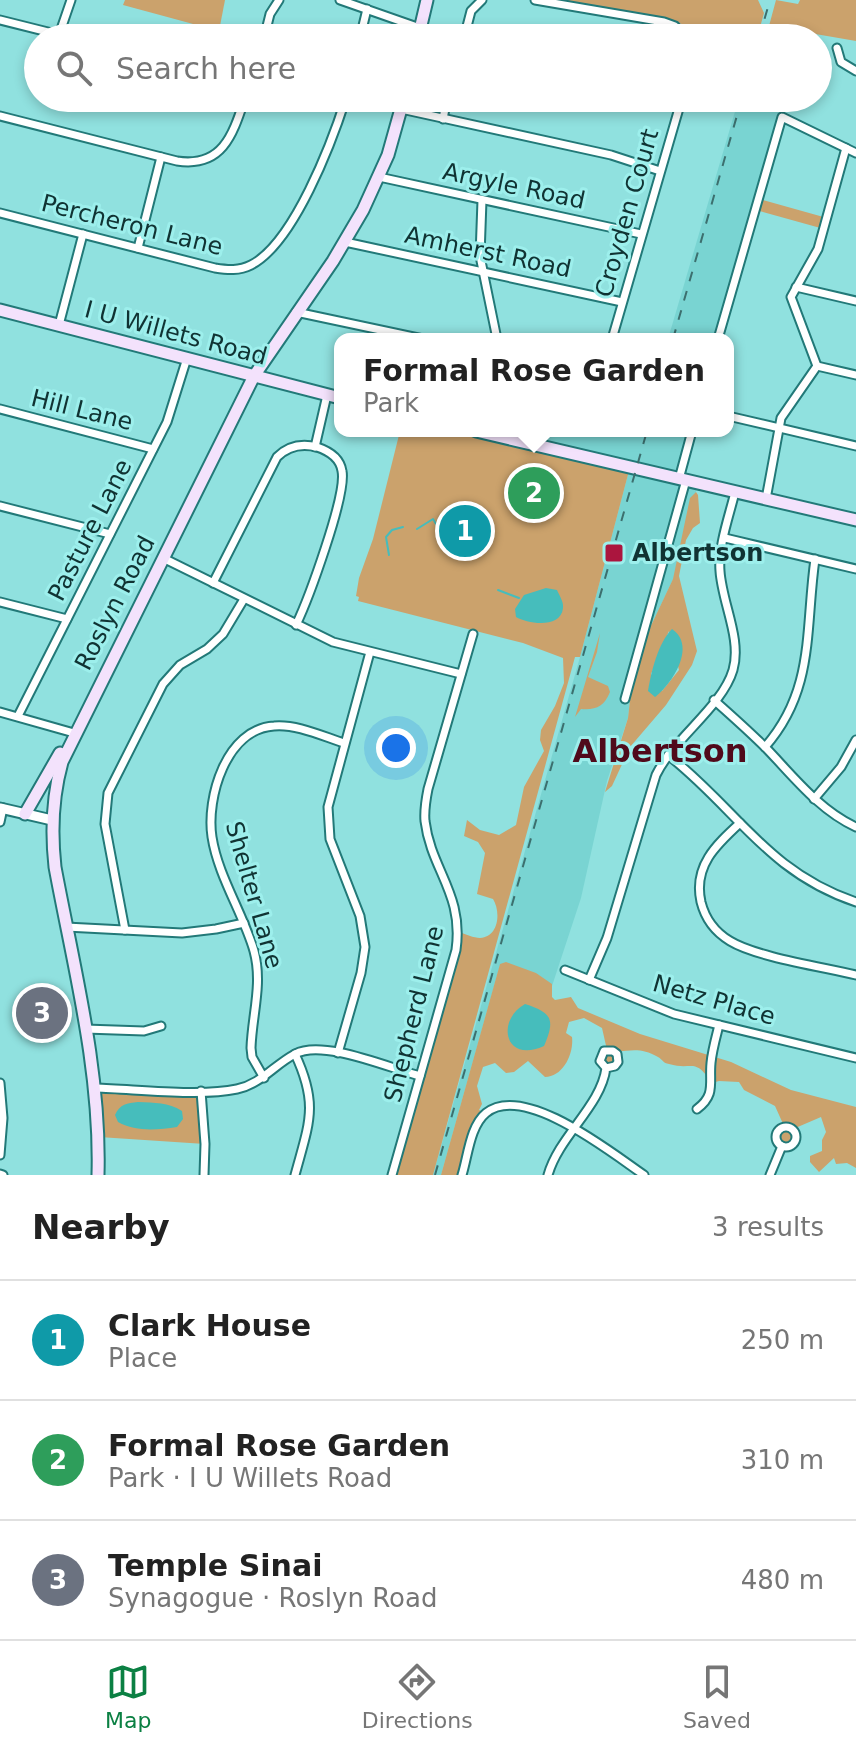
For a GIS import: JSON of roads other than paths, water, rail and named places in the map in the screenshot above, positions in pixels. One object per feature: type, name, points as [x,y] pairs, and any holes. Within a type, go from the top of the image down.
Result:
[{"type":"main road","points":[[421,24],[427,0]]},
{"type":"main road","name":"Roslyn Road","points":[[98,1175],[96,1088],[55,867],[52,820],[58,776],[74,733],[254,376],[345,242],[379,177],[399,112]]},
{"type":"main road","name":"I U Willets Road","points":[[0,310],[334,397]]},
{"type":"main road","points":[[509,437],[856,520]]},
{"type":"main road","points":[[25,814],[74,733]]},
{"type":"street","points":[[63,24],[71,0]]},
{"type":"street","points":[[268,24],[279,0]]},
{"type":"street","points":[[340,0],[400,24]]},
{"type":"street","points":[[468,24],[471,11],[482,0]]},
{"type":"street","points":[[535,0],[670,24]]},
{"type":"street","points":[[363,24],[367,9]]},
{"type":"street","points":[[0,20],[24,26]]},
{"type":"street","points":[[837,48],[841,62],[856,71]]},
{"type":"street","points":[[0,116],[186,163],[205,160],[214,154],[231,136],[240,112]]},
{"type":"street","name":"Percheron Lane","points":[[0,213],[231,270],[241,269],[261,259],[283,232],[314,181],[341,112]]},
{"type":"street","points":[[424,112],[443,119],[611,155],[660,171]]},
{"type":"street","points":[[443,119],[444,112]]},
{"type":"street","name":"Croyden Court","points":[[614,333],[676,112]]},
{"type":"street","points":[[720,333],[782,117],[856,153]]},
{"type":"street","points":[[817,366],[791,297],[818,249],[846,148]]},
{"type":"street","points":[[138,248],[161,157]]},
{"type":"street","name":"Argyle Road","points":[[379,177],[641,234]]},
{"type":"street","points":[[482,200],[480,245],[496,333]]},
{"type":"street","points":[[59,325],[83,234]]},
{"type":"street","name":"Amherst Road","points":[[345,242],[622,302]]},
{"type":"street","points":[[796,287],[856,301]]},
{"type":"street","points":[[296,312],[395,333]]},
{"type":"street","name":"Pasture Lane","points":[[18,716],[153,449],[173,406],[187,358]]},
{"type":"street","points":[[817,366],[856,375]]},
{"type":"street","points":[[766,499],[778,427],[786,409],[817,366]]},
{"type":"street","points":[[315,447],[327,395]]},
{"type":"street","name":"Hill Lane","points":[[0,409],[153,449]]},
{"type":"street","points":[[734,417],[856,446]]},
{"type":"street","points":[[625,699],[691,437]]},
{"type":"street","points":[[213,583],[277,457],[294,446],[315,447],[335,457],[342,467],[343,479],[315,580],[296,625]]},
{"type":"street","points":[[589,980],[607,938],[654,781],[668,755],[729,679],[735,660],[720,572],[735,492]]},
{"type":"street","points":[[0,506],[110,534]]},
{"type":"street","points":[[725,538],[856,569]]},
{"type":"street","points":[[163,558],[333,642],[461,674]]},
{"type":"street","points":[[765,747],[786,720],[800,686],[815,559]]},
{"type":"street","points":[[125,930],[105,824],[108,793],[163,684],[180,665],[207,649],[223,634],[244,599]]},
{"type":"street","points":[[0,602],[67,619]]},
{"type":"street","name":"Shepherd Lane","points":[[392,1175],[458,935],[456,908],[428,832],[425,810],[428,789],[473,634]]},
{"type":"street","points":[[338,1053],[361,973],[365,947],[360,916],[328,828],[330,793],[370,652]]},
{"type":"street","points":[[714,700],[765,747],[814,799],[856,827]]},
{"type":"street","points":[[0,712],[74,733]]},
{"type":"street","name":"Shelter Lane","points":[[264,1078],[252,1057],[251,1048],[258,972],[254,951],[215,850],[211,822],[216,787],[234,749],[251,733],[276,725],[344,743]]},
{"type":"street","points":[[814,799],[854,750],[856,740]]},
{"type":"street","points":[[668,755],[706,787],[790,870],[816,886],[856,902]]},
{"type":"street","points":[[0,822],[1,808],[52,820]]},
{"type":"street","points":[[740,823],[711,851],[703,865],[700,898],[710,923],[726,939],[751,950],[856,975]]},
{"type":"street","points":[[66,927],[200,932],[244,923]]},
{"type":"street","name":"Netz Place","points":[[565,970],[674,1014],[856,1058]]},
{"type":"street","points":[[697,1109],[708,1100],[711,1091],[711,1061],[719,1025]]},
{"type":"street","points":[[85,1029],[144,1031],[161,1026]]},
{"type":"street","points":[[96,1088],[240,1089],[264,1078],[295,1054],[318,1049],[420,1076]]},
{"type":"street","points":[[295,1054],[305,1075],[312,1106],[295,1175]]},
{"type":"street","points":[[548,1175],[559,1148],[599,1089],[606,1068]]},
{"type":"street","points":[[0,1083],[3,1118],[0,1155]]},
{"type":"street","points":[[201,1091],[204,1175]]},
{"type":"street","points":[[462,1175],[480,1120],[491,1110],[505,1105],[546,1114],[573,1127],[642,1174]]},
{"type":"street","points":[[770,1175],[782,1146]]},
{"type":"waterway","points":[[417,529],[433,519],[439,529]]},
{"type":"waterway","points":[[389,555],[386,537],[392,530],[403,527]]},
{"type":"waterway","points":[[498,590],[519,598]]},
{"type":"railway","points":[[763,24],[770,0]]},
{"type":"railway","points":[[675,333],[738,112]]},
{"type":"railway","points":[[435,1175],[645,437]]},
{"type":"place","name":"Formal Rose Garden","points":[[534,493]]},
{"type":"place","name":"Clark House","points":[[465,531]]},
{"type":"place","name":"Albertson","points":[[614,553]]},
{"type":"place","name":"Temple Sinai","points":[[42,1013]]},
{"type":"district","name":"Albertson","points":[[660,751]]}]
